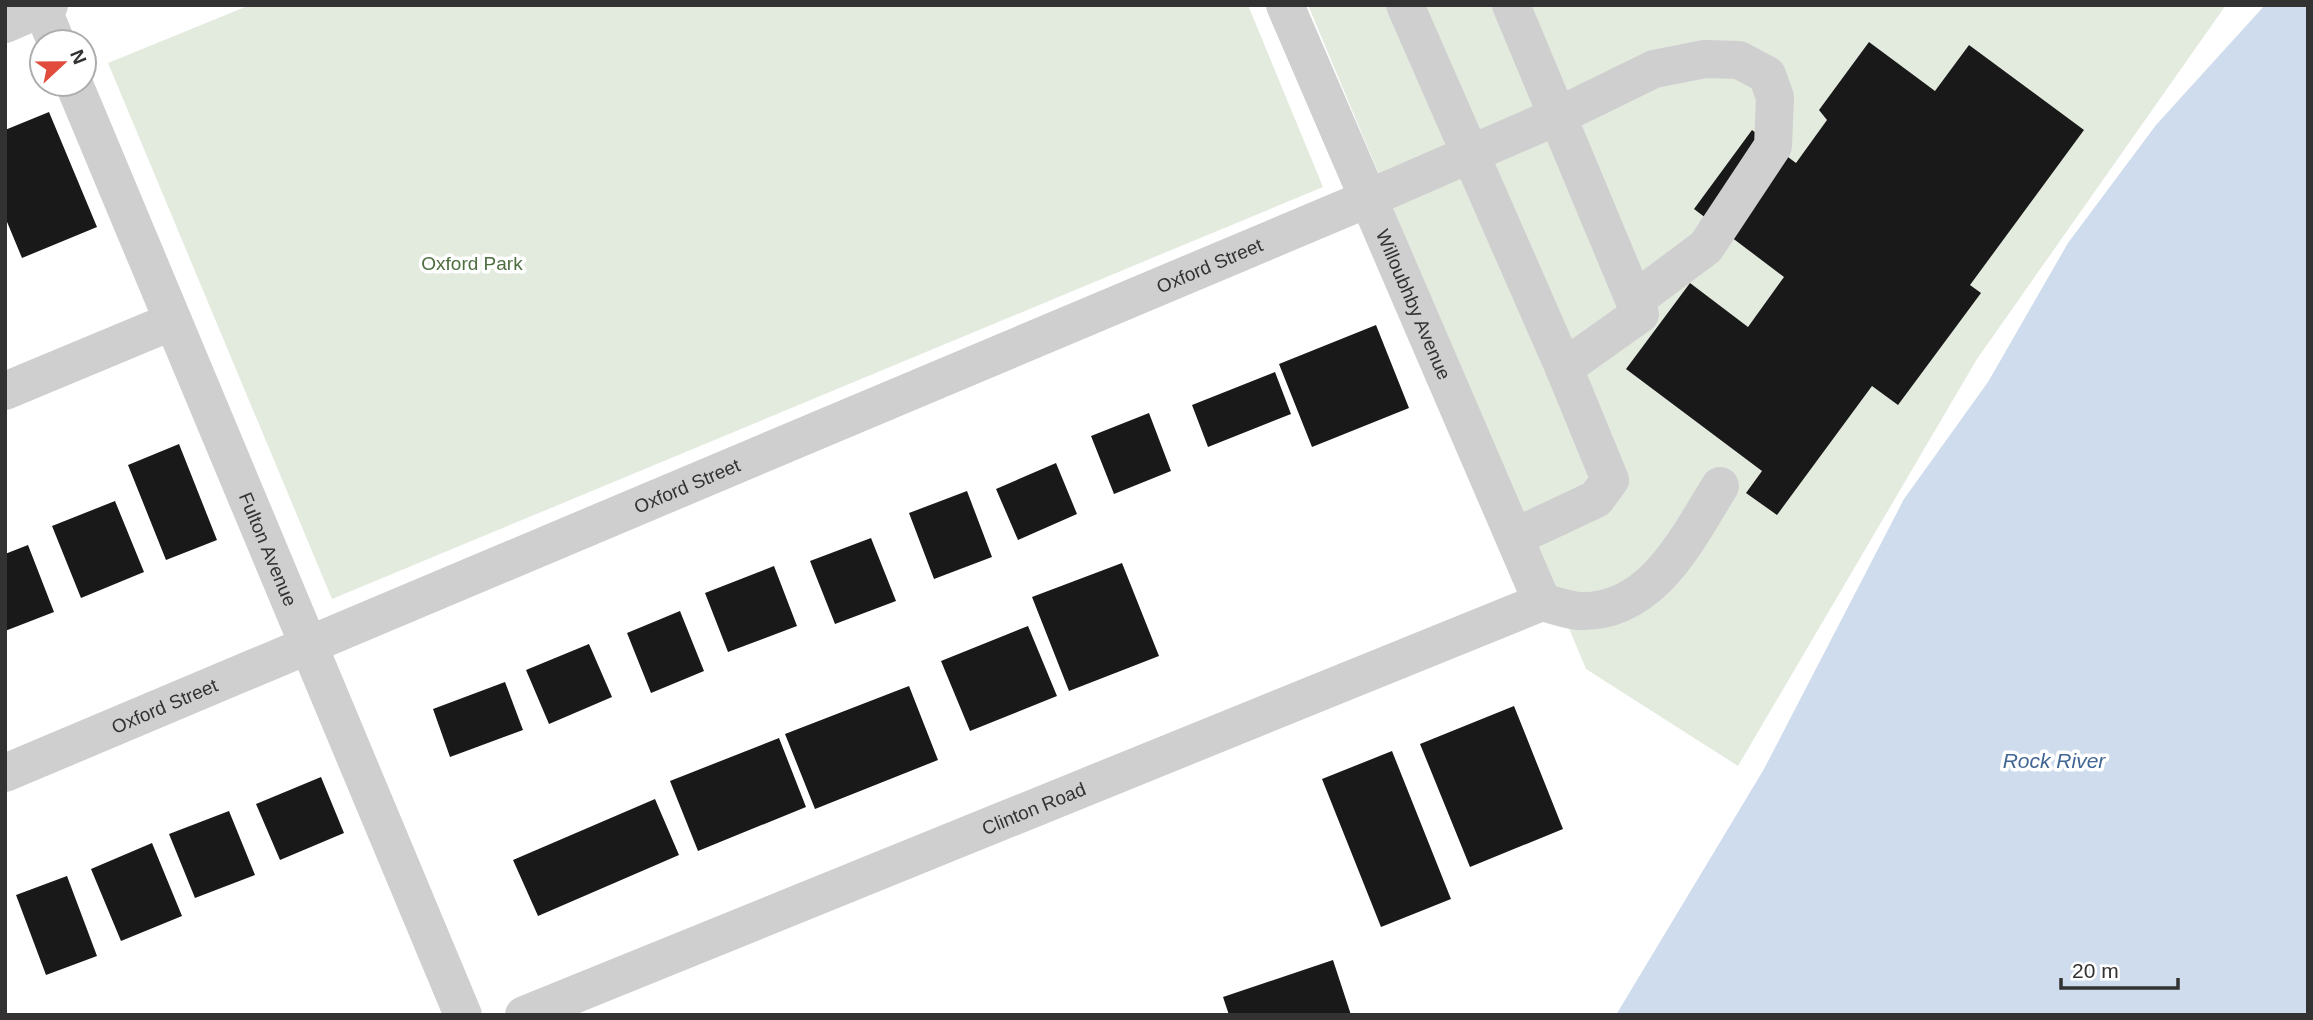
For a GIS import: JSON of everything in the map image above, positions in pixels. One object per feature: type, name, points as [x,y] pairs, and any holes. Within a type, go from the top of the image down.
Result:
[{"type":"street","name":"Willoubhby Avenue","points":[[1285,5],[1542,602]]},
{"type":"street","points":[[1405,5],[1564,368],[1610,480],[1596,499],[1515,537]]},
{"type":"street","points":[[1511,5],[1640,314],[1564,368]]},
{"type":"street","points":[[5,24],[47,15]]},
{"type":"street","name":"Oxford Street","points":[[5,772],[1367,199],[1558,116],[1654,69],[1705,59],[1739,60],[1767,75],[1776,97],[1773,146],[1706,247],[1634,300]]},
{"type":"street","name":"Fulton Avenue","points":[[80,98],[463,1015]]},
{"type":"street","points":[[5,391],[173,321]]},
{"type":"street","points":[[1542,602],[1579,611],[1618,606],[1651,585],[1679,551],[1720,486]]},
{"type":"street","name":"Clinton Road","points":[[524,1015],[1542,602]]},
{"type":"green space","name":"Oxford Park","points":[[250,5],[1248,5],[1323,187],[332,599],[108,63]]},
{"type":"green space","points":[[1308,5],[2226,5],[1977,359],[1738,766],[1586,669]]},
{"type":"water","name":"Rock River","points":[[2265,5],[2308,5],[2308,1015],[1616,1015],[1764,769],[1904,499],[1988,382],[2068,243],[2156,125]]},
{"type":"building","points":[[1869,42],[1935,91],[1969,45],[2084,130],[1970,285],[1981,293],[1898,405],[1872,386],[1777,515],[1746,493],[1762,471],[1626,369],[1690,283],[1748,327],[1784,277],[1694,209],[1752,130],[1796,163],[1827,120],[1819,110]]},
{"type":"building","points":[[49,112],[97,227],[22,258],[5,217],[5,130]]},
{"type":"building","points":[[1376,325],[1409,408],[1312,447],[1279,364]]},
{"type":"building","points":[[1275,372],[1291,414],[1208,447],[1192,405]]},
{"type":"building","points":[[1149,413],[1171,471],[1114,494],[1091,436]]},
{"type":"building","points":[[179,444],[217,540],[166,560],[128,465]]},
{"type":"building","points":[[1056,463],[1077,514],[1018,540],[996,489]]},
{"type":"building","points":[[967,491],[992,557],[934,579],[909,513]]},
{"type":"building","points":[[115,501],[144,572],[81,598],[52,526]]},
{"type":"building","points":[[871,538],[896,601],[835,624],[810,561]]},
{"type":"building","points":[[28,545],[54,612],[5,631],[5,554]]},
{"type":"building","points":[[1122,563],[1159,656],[1069,691],[1032,597]]},
{"type":"building","points":[[774,566],[797,626],[728,652],[705,593]]},
{"type":"building","points":[[680,611],[704,671],[651,693],[627,633]]},
{"type":"building","points":[[1028,626],[1057,696],[970,731],[941,661]]},
{"type":"building","points":[[589,644],[612,697],[549,724],[526,670]]},
{"type":"building","points":[[505,682],[523,730],[450,757],[433,709]]},
{"type":"building","points":[[909,686],[938,760],[815,809],[785,734]]},
{"type":"building","points":[[1514,706],[1563,829],[1470,867],[1420,744]]},
{"type":"building","points":[[779,738],[806,807],[698,851],[670,781]]},
{"type":"building","points":[[1392,751],[1451,899],[1381,927],[1322,779]]},
{"type":"building","points":[[321,777],[344,833],[280,860],[256,804]]},
{"type":"building","points":[[655,799],[679,855],[538,916],[513,860]]},
{"type":"building","points":[[229,811],[255,875],[195,898],[169,834]]},
{"type":"building","points":[[152,843],[182,916],[121,941],[91,869]]},
{"type":"building","points":[[67,876],[97,956],[46,975],[16,895]]},
{"type":"building","points":[[1333,960],[1351,1015],[1229,1015],[1223,997]]}]
